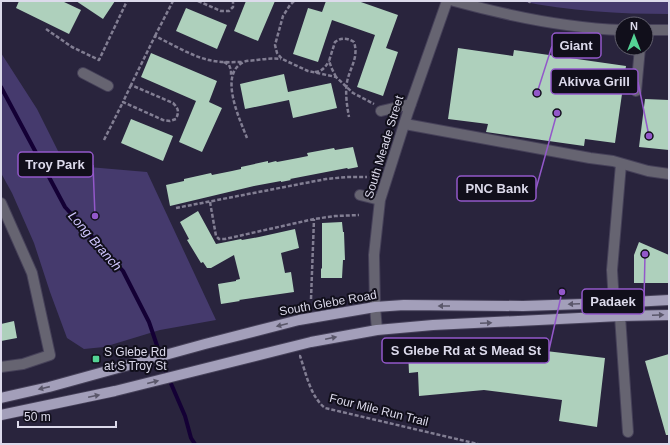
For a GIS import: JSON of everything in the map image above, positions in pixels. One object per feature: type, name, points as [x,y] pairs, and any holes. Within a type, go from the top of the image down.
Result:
[{"type":"main road","name":"South Glebe Road","points":[[1,398],[49,387],[299,320],[375,307],[523,306],[669,300]]},
{"type":"main road","points":[[1,415],[115,392],[311,342],[377,330],[433,325],[669,315]]},
{"type":"street","name":"South Meade Street","points":[[377,330],[374,255],[380,200],[404,124],[447,1]]},
{"type":"street","points":[[454,1],[533,19],[568,25],[614,29]]},
{"type":"street","points":[[654,30],[669,30]]},
{"type":"street","points":[[636,91],[639,56]]},
{"type":"street","points":[[83,73],[108,86]]},
{"type":"street","points":[[378,108],[411,104]]},
{"type":"street","points":[[404,124],[577,156],[613,161],[648,171],[669,174]]},
{"type":"street","points":[[621,164],[612,270],[614,303],[620,316],[628,432]]},
{"type":"street","points":[[360,195],[380,200]]},
{"type":"street","points":[[1,203],[32,273],[50,355],[23,364],[1,367]]},
{"type":"path","points":[[46,29],[72,47],[98,60],[127,1]]},
{"type":"path","points":[[104,140],[173,1]]},
{"type":"path","points":[[198,1],[221,11],[229,11],[233,7],[233,1]]},
{"type":"path","points":[[282,59],[277,53],[275,45],[283,16],[294,1]]},
{"type":"path","points":[[155,36],[194,55],[209,60],[243,62],[266,58],[282,59],[308,71],[336,77]]},
{"type":"path","points":[[313,72],[320,71],[326,67],[335,42],[341,38],[348,38],[354,42],[356,49],[355,58],[346,87],[349,117]]},
{"type":"path","points":[[329,61],[336,77],[346,87],[378,108]]},
{"type":"path","points":[[223,62],[229,65],[231,70],[231,81],[235,106],[247,138]]},
{"type":"path","points":[[231,81],[233,73],[243,62]]},
{"type":"path","points":[[123,102],[163,120],[176,120],[179,113],[178,108],[173,103],[131,85]]},
{"type":"path","points":[[176,208],[326,179],[366,177]]},
{"type":"path","points":[[210,202],[216,236],[219,239],[225,239],[314,219],[359,215]]},
{"type":"path","points":[[311,299],[314,219]]},
{"type":"path","name":"Four Mile Run Trail","points":[[294,357],[300,356],[314,395],[319,403],[325,408],[478,444]]},
{"type":"shaded area","points":[[520,1],[669,1],[669,14],[594,11]]},
{"type":"shaded area","points":[[1,53],[37,109],[65,165],[147,172],[216,320],[160,330],[104,347],[84,349],[67,338],[34,243],[12,193],[1,173]]},
{"type":"building","points":[[19,1],[62,1],[81,10],[69,34],[16,8]]},
{"type":"building","points":[[76,1],[115,1],[103,19]]},
{"type":"building","points":[[246,1],[275,1],[258,41],[234,31]]},
{"type":"building","points":[[326,1],[358,1],[398,15],[386,48],[398,52],[383,96],[357,87],[375,35],[332,20],[318,62],[293,54],[308,8],[322,12]]},
{"type":"building","points":[[186,8],[227,25],[217,49],[176,31]]},
{"type":"building","points":[[458,48],[513,56],[514,50],[626,66],[615,143],[585,139],[584,146],[486,132],[488,124],[448,119]]},
{"type":"building","points":[[151,53],[217,81],[209,102],[222,108],[202,152],[179,142],[196,101],[141,77]]},
{"type":"building","points":[[284,74],[288,92],[331,83],[337,108],[293,118],[289,100],[245,109],[240,84]]},
{"type":"building","points":[[645,99],[669,100],[669,150],[639,147]]},
{"type":"building","points":[[131,119],[173,136],[163,161],[121,143]]},
{"type":"building","points":[[353,147],[358,167],[254,186],[170,206],[166,185],[184,181],[184,179],[211,173],[212,175],[232,171],[241,169],[241,167],[268,161],[268,163],[277,162],[308,156],[307,153],[334,148],[335,150]]},
{"type":"building","points":[[198,211],[216,244],[295,229],[299,248],[281,253],[285,273],[291,272],[294,292],[221,304],[218,284],[240,279],[234,255],[211,268],[207,268],[203,262],[201,263],[187,240],[189,239],[180,222]]},
{"type":"building","points":[[342,222],[344,232],[345,260],[343,260],[342,278],[321,278],[322,223]]},
{"type":"building","points":[[639,242],[669,255],[669,283],[634,283],[634,255]]},
{"type":"building","points":[[14,321],[17,338],[1,341],[1,324]]},
{"type":"building","points":[[487,344],[605,358],[597,427],[559,421],[562,400],[484,390],[419,396],[418,372],[409,373],[408,351]]},
{"type":"building","points":[[669,354],[669,435],[666,435],[645,361]]},
{"type":"waterway","name":"Long Branch","points":[[1,87],[65,207],[123,271],[149,322],[166,372],[185,416],[191,438],[195,444]]},
{"type":"place","name":"Giant","points":[[537,93]]},
{"type":"place","name":"PNC Bank","points":[[557,113]]},
{"type":"place","name":"Akivva Grill","points":[[649,136]]},
{"type":"place","name":"Troy Park","points":[[95,216]]},
{"type":"place","name":"Padaek","points":[[645,254]]},
{"type":"place","name":"S Glebe Rd at S Mead St","points":[[562,292]]},
{"type":"place","name":"S Glebe Rd at S Troy St","points":[[96,359]]}]
